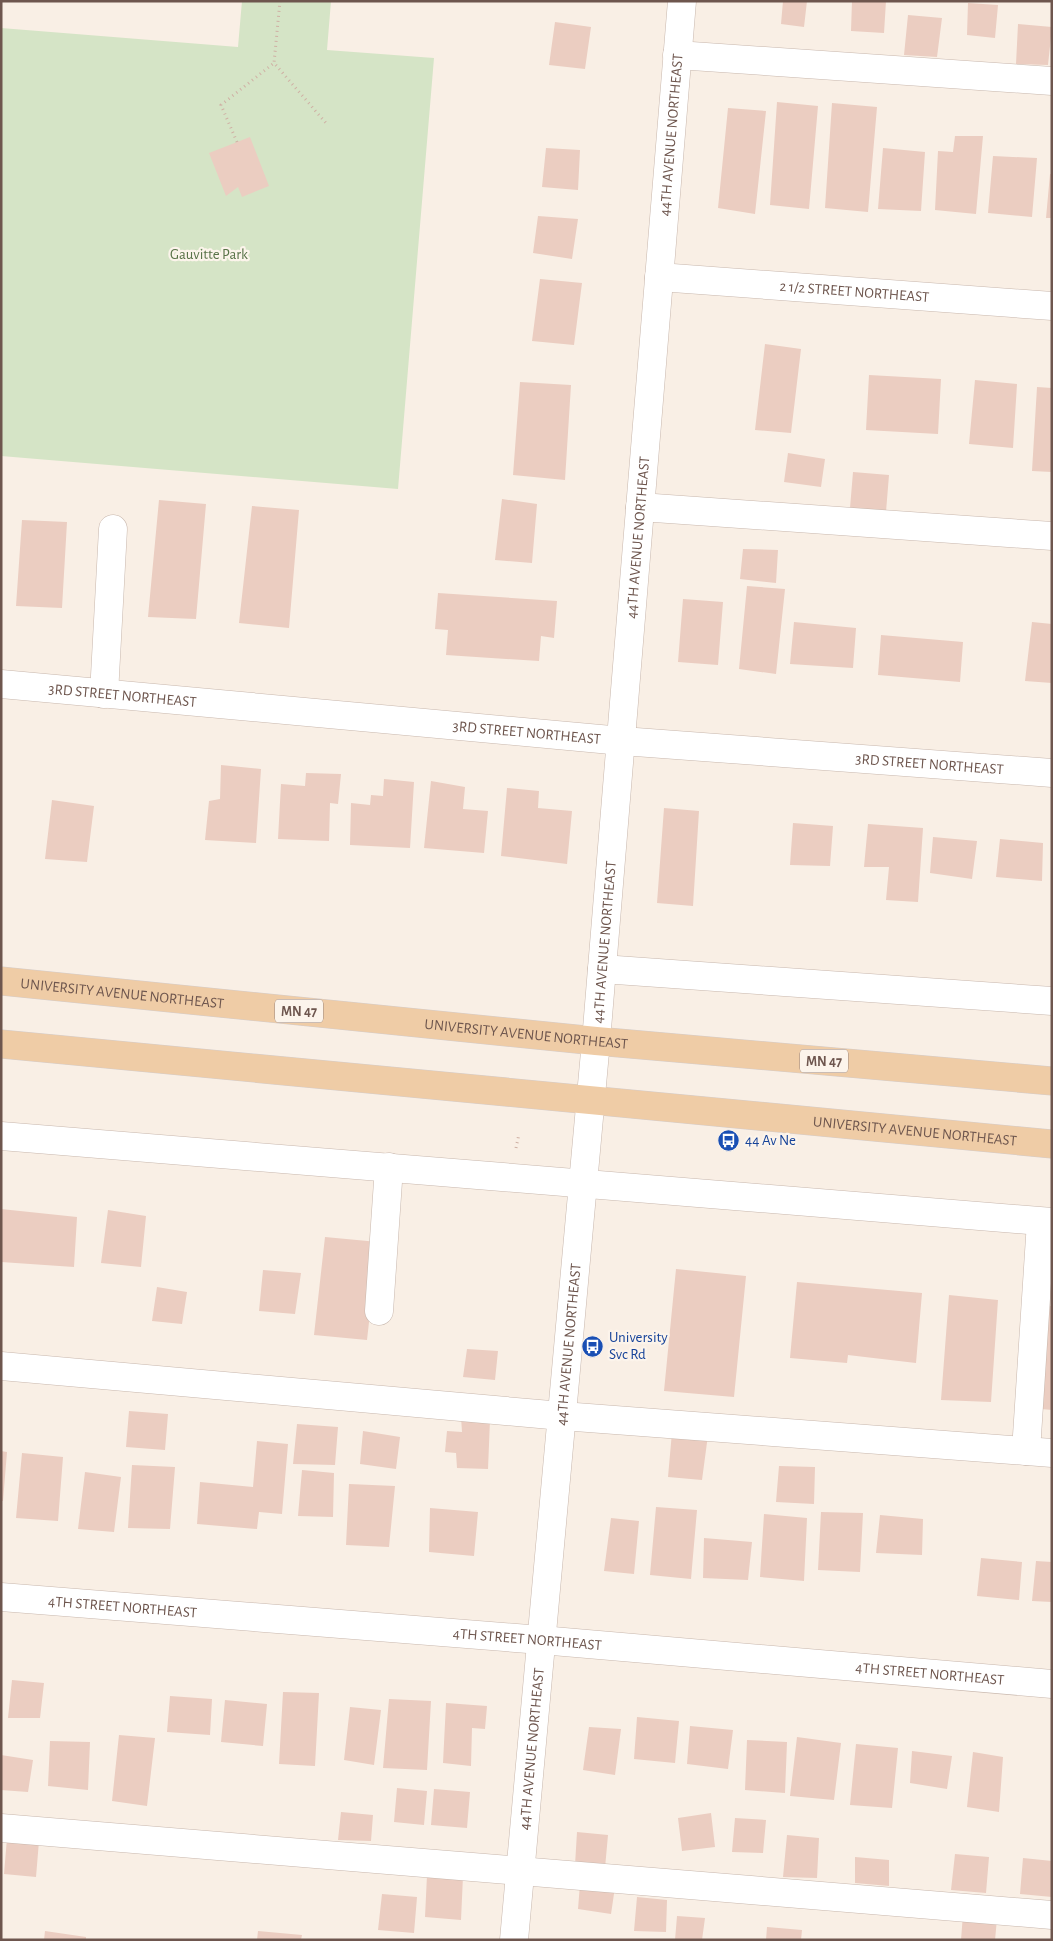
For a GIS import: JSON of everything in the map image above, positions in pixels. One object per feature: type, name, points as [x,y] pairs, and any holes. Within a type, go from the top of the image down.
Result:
[{"type":"main road","name":"UNIVERSITY AVENUE NORTHEAST","points":[[1,981],[596,1041],[1052,1081]]},
{"type":"main road","name":"UNIVERSITY AVENUE NORTHEAST","points":[[1,1044],[1052,1144]]},
{"type":"street","name":"44TH AVENUE NORTHEAST","points":[[514,1940],[584,1183],[682,1]]},
{"type":"street","points":[[677,55],[1052,81]]},
{"type":"street","name":"2 1/2 STREET NORTHEAST","points":[[659,277],[1052,306]]},
{"type":"street","points":[[640,507],[1052,536]]},
{"type":"street","points":[[104,694],[113,529]]},
{"type":"street","name":"3RD STREET NORTHEAST","points":[[1,684],[622,742],[1052,772]]},
{"type":"street","points":[[602,969],[1052,1001]]},
{"type":"street","points":[[1,1136],[1046,1222],[1039,1452],[562,1416],[1,1366]]},
{"type":"street","points":[[379,1311],[389,1167]]},
{"type":"street","name":"4TH STREET NORTHEAST","points":[[1,1597],[541,1640],[1052,1684]]},
{"type":"street","points":[[1,1828],[1052,1915]]},
{"type":"path","points":[[280,1],[274,63],[326,123]]},
{"type":"path","points":[[237,142],[221,104],[274,63]]},
{"type":"green space","name":"Gauvitte Park","points":[[242,1],[331,1],[327,50],[434,58],[398,489],[1,456],[1,28],[238,47]]},
{"type":"building","points":[[783,1],[807,1],[804,27],[781,24]]},
{"type":"building","points":[[852,1],[886,1],[884,33],[851,31]]},
{"type":"building","points":[[968,3],[998,5],[995,38],[967,35]]},
{"type":"building","points":[[908,15],[942,18],[937,57],[904,55]]},
{"type":"building","points":[[555,22],[591,27],[585,69],[549,65]]},
{"type":"building","points":[[1018,24],[1052,27],[1048,65],[1016,64]]},
{"type":"building","points":[[777,102],[818,106],[809,209],[770,205]]},
{"type":"building","points":[[832,103],[877,107],[868,212],[825,208]]},
{"type":"building","points":[[728,108],[766,111],[755,214],[718,208]]},
{"type":"building","points":[[955,136],[983,136],[976,214],[935,210],[938,151],[953,152]]},
{"type":"building","points":[[250,137],[269,186],[242,197],[238,187],[226,196],[209,153]]},
{"type":"building","points":[[546,148],[580,150],[578,190],[542,187]]},
{"type":"building","points":[[883,148],[925,152],[921,211],[878,209]]},
{"type":"building","points":[[993,156],[1037,158],[1032,217],[988,213]]},
{"type":"building","points":[[1050,174],[1052,174],[1052,218],[1046,218]]},
{"type":"building","points":[[538,216],[578,219],[572,259],[533,253]]},
{"type":"building","points":[[540,279],[582,283],[574,345],[532,341]]},
{"type":"building","points":[[765,344],[801,349],[791,433],[755,430]]},
{"type":"building","points":[[869,375],[941,379],[938,434],[866,430]]},
{"type":"building","points":[[975,380],[1017,384],[1013,448],[969,444]]},
{"type":"building","points":[[520,382],[571,385],[565,480],[513,475]]},
{"type":"building","points":[[1037,387],[1052,388],[1052,472],[1032,471]]},
{"type":"building","points":[[788,453],[825,459],[821,487],[784,482]]},
{"type":"building","points":[[853,472],[889,475],[886,512],[850,508]]},
{"type":"building","points":[[502,499],[537,504],[532,563],[495,560]]},
{"type":"building","points":[[159,500],[206,504],[196,619],[148,617]]},
{"type":"building","points":[[252,506],[299,510],[289,628],[239,623]]},
{"type":"building","points":[[22,520],[67,522],[62,608],[16,606]]},
{"type":"building","points":[[743,549],[778,550],[776,583],[740,579]]},
{"type":"building","points":[[747,586],[785,589],[776,674],[739,669]]},
{"type":"building","points":[[438,593],[557,601],[554,638],[541,636],[539,661],[446,655],[448,630],[435,629]]},
{"type":"building","points":[[683,599],[723,602],[718,665],[678,662]]},
{"type":"building","points":[[794,622],[856,628],[853,668],[790,664]]},
{"type":"building","points":[[1032,622],[1052,624],[1052,683],[1025,681]]},
{"type":"building","points":[[881,635],[963,642],[960,682],[878,675]]},
{"type":"building","points":[[221,765],[261,769],[256,843],[205,840],[209,801],[220,799]]},
{"type":"building","points":[[306,773],[341,774],[338,804],[330,803],[329,841],[278,839],[281,784],[305,786]]},
{"type":"building","points":[[384,779],[414,782],[410,848],[350,845],[351,803],[370,805],[371,795],[383,796]]},
{"type":"building","points":[[431,781],[465,787],[463,809],[488,811],[484,853],[424,848]]},
{"type":"building","points":[[507,788],[539,791],[538,808],[572,811],[567,864],[501,856]]},
{"type":"building","points":[[52,800],[94,806],[87,862],[45,859]]},
{"type":"building","points":[[664,808],[699,811],[693,906],[657,903]]},
{"type":"building","points":[[793,823],[833,826],[830,866],[790,865]]},
{"type":"building","points":[[868,824],[923,828],[918,902],[886,900],[889,867],[864,867]]},
{"type":"building","points":[[933,837],[977,841],[972,879],[930,873]]},
{"type":"building","points":[[1000,839],[1043,843],[1042,881],[996,877]]},
{"type":"building","points":[[1,1209],[77,1217],[74,1267],[1,1262]]},
{"type":"building","points":[[108,1210],[146,1216],[141,1267],[101,1263]]},
{"type":"building","points":[[325,1237],[378,1242],[367,1340],[314,1335]]},
{"type":"building","points":[[676,1269],[746,1276],[734,1397],[664,1391]]},
{"type":"building","points":[[263,1270],[301,1273],[295,1314],[259,1311]]},
{"type":"building","points":[[797,1282],[922,1293],[916,1363],[848,1355],[847,1363],[790,1358]]},
{"type":"building","points":[[157,1287],[187,1292],[182,1324],[152,1321]]},
{"type":"building","points":[[949,1295],[998,1300],[991,1402],[941,1400]]},
{"type":"building","points":[[1048,1306],[1052,1306],[1052,1410],[1041,1409]]},
{"type":"building","points":[[467,1349],[498,1351],[495,1380],[463,1377]]},
{"type":"building","points":[[129,1411],[168,1414],[165,1450],[126,1447]]},
{"type":"building","points":[[461,1417],[490,1420],[488,1469],[457,1468],[456,1453],[445,1452],[447,1431],[462,1432]]},
{"type":"building","points":[[297,1424],[338,1427],[335,1465],[293,1464]]},
{"type":"building","points":[[363,1431],[400,1437],[396,1469],[360,1464]]},
{"type":"building","points":[[672,1432],[708,1435],[702,1480],[668,1477]]},
{"type":"building","points":[[257,1441],[288,1444],[282,1514],[259,1512],[257,1529],[197,1524],[200,1482],[253,1487]]},
{"type":"building","points":[[1,1451],[7,1452],[3,1501],[1,1501]]},
{"type":"building","points":[[22,1453],[63,1457],[58,1521],[16,1518]]},
{"type":"building","points":[[132,1465],[175,1467],[170,1529],[128,1528]]},
{"type":"building","points":[[779,1466],[815,1467],[814,1504],[776,1502]]},
{"type":"building","points":[[302,1470],[334,1473],[333,1517],[298,1516]]},
{"type":"building","points":[[85,1472],[121,1477],[114,1532],[78,1529]]},
{"type":"building","points":[[349,1484],[395,1486],[389,1547],[346,1545]]},
{"type":"building","points":[[656,1507],[697,1510],[691,1579],[650,1575]]},
{"type":"building","points":[[430,1508],[478,1512],[474,1556],[429,1552]]},
{"type":"building","points":[[821,1512],[863,1513],[860,1572],[818,1570]]},
{"type":"building","points":[[764,1514],[807,1518],[804,1581],[760,1577]]},
{"type":"building","points":[[880,1515],[923,1519],[922,1555],[876,1553]]},
{"type":"building","points":[[611,1518],[639,1521],[634,1574],[604,1571]]},
{"type":"building","points":[[704,1538],[752,1542],[748,1580],[703,1578]]},
{"type":"building","points":[[981,1558],[1022,1562],[1019,1600],[977,1596]]},
{"type":"building","points":[[1036,1561],[1052,1562],[1052,1602],[1032,1601]]},
{"type":"building","points":[[12,1680],[44,1683],[40,1718],[8,1718]]},
{"type":"building","points":[[283,1692],[319,1693],[315,1766],[279,1764]]},
{"type":"building","points":[[170,1696],[212,1699],[210,1735],[167,1732]]},
{"type":"building","points":[[389,1699],[431,1701],[427,1770],[383,1768]]},
{"type":"building","points":[[225,1700],[267,1704],[263,1746],[221,1742]]},
{"type":"building","points":[[446,1703],[487,1706],[485,1729],[472,1728],[471,1766],[443,1763]]},
{"type":"building","points":[[350,1707],[381,1710],[374,1765],[344,1760]]},
{"type":"building","points":[[637,1717],[679,1721],[675,1763],[634,1759]]},
{"type":"building","points":[[690,1726],[733,1730],[728,1769],[687,1764]]},
{"type":"building","points":[[589,1727],[621,1729],[615,1775],[583,1770]]},
{"type":"building","points":[[119,1735],[155,1738],[147,1806],[112,1801]]},
{"type":"building","points":[[797,1737],[841,1743],[834,1800],[790,1796]]},
{"type":"building","points":[[747,1740],[787,1742],[785,1793],[745,1790]]},
{"type":"building","points":[[50,1741],[90,1742],[88,1790],[48,1786]]},
{"type":"building","points":[[856,1744],[898,1748],[892,1808],[850,1805]]},
{"type":"building","points":[[912,1751],[952,1756],[947,1789],[910,1783]]},
{"type":"building","points":[[973,1752],[1003,1757],[999,1812],[967,1807]]},
{"type":"building","points":[[1,1755],[33,1760],[28,1792],[1,1790]]},
{"type":"building","points":[[397,1788],[427,1791],[424,1825],[394,1822]]},
{"type":"building","points":[[434,1789],[470,1792],[467,1828],[431,1825]]},
{"type":"building","points":[[341,1812],[373,1815],[371,1841],[338,1840]]},
{"type":"building","points":[[711,1813],[715,1847],[682,1851],[678,1818]]},
{"type":"building","points":[[735,1818],[766,1820],[763,1853],[732,1852]]},
{"type":"building","points":[[577,1832],[608,1835],[605,1868],[575,1865]]},
{"type":"building","points":[[787,1835],[819,1838],[817,1878],[783,1877]]},
{"type":"building","points":[[7,1838],[39,1841],[36,1877],[4,1874]]},
{"type":"building","points":[[955,1854],[989,1857],[986,1893],[951,1890]]},
{"type":"building","points":[[855,1857],[889,1860],[889,1886],[855,1883]]},
{"type":"building","points":[[1023,1858],[1052,1861],[1052,1897],[1020,1894]]},
{"type":"building","points":[[427,1875],[463,1876],[461,1920],[425,1917]]},
{"type":"building","points":[[580,1884],[615,1887],[611,1914],[578,1909]]},
{"type":"building","points":[[382,1894],[417,1897],[414,1933],[378,1930]]},
{"type":"building","points":[[637,1897],[667,1900],[666,1932],[634,1931]]},
{"type":"building","points":[[963,1914],[997,1919],[995,1940],[961,1940]]},
{"type":"building","points":[[677,1916],[705,1918],[702,1940],[675,1940]]},
{"type":"building","points":[[767,1927],[802,1930],[801,1940],[766,1940]]},
{"type":"building","points":[[45,1931],[86,1937],[86,1940],[44,1940]]},
{"type":"building","points":[[258,1931],[302,1935],[301,1940],[257,1940]]},
{"type":"place","name":"44 Av Ne","points":[[729,1140]]},
{"type":"place","name":"University Svc Rd","points":[[593,1346]]}]
